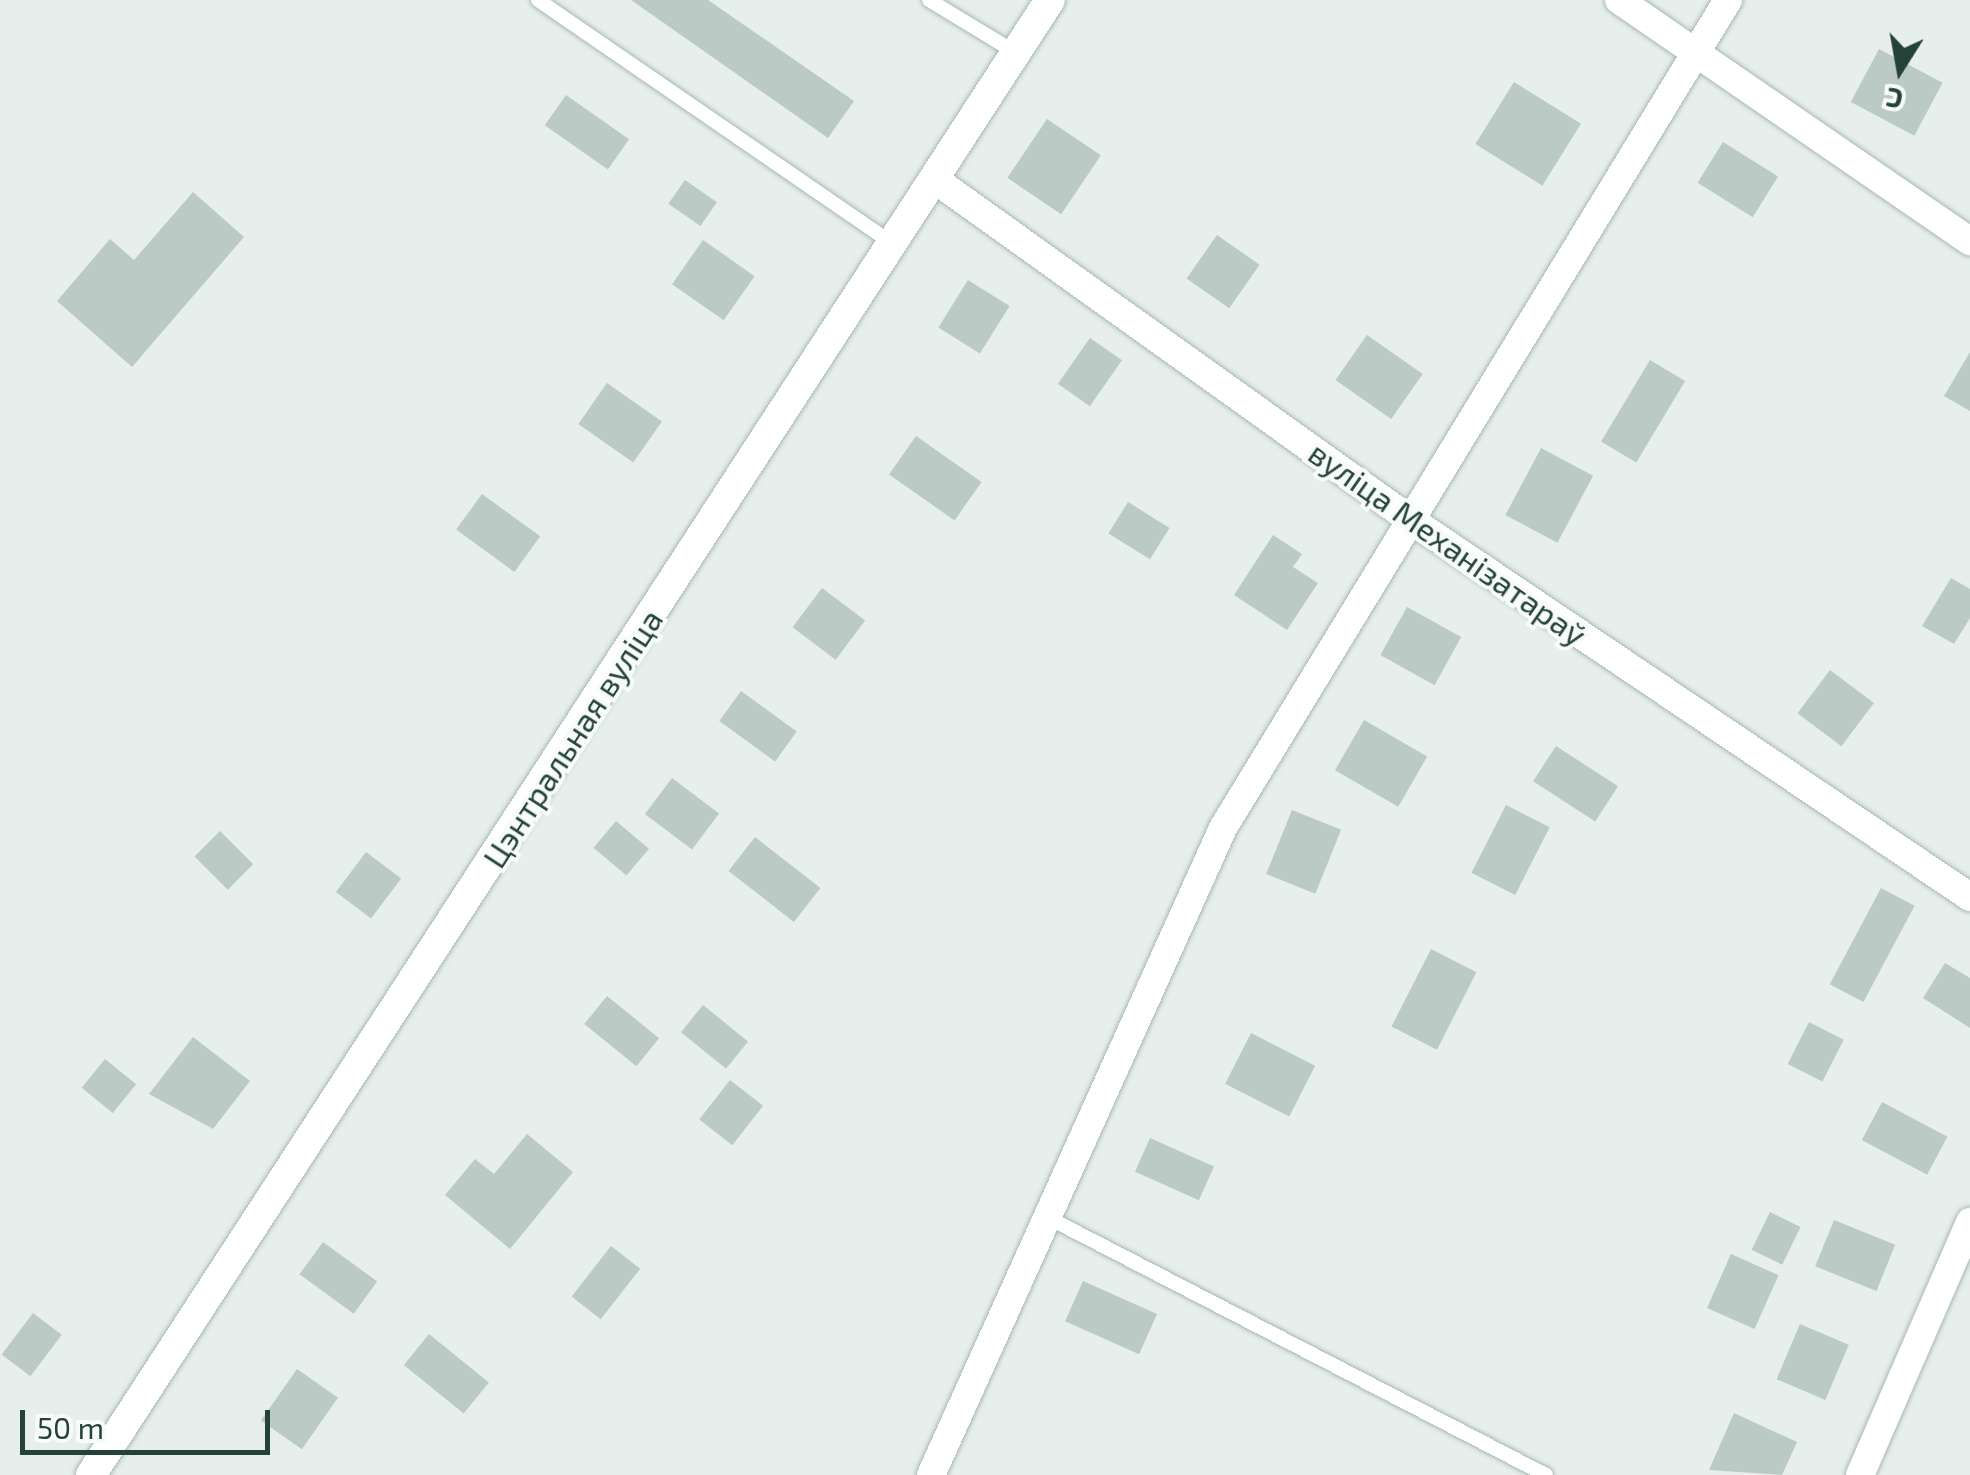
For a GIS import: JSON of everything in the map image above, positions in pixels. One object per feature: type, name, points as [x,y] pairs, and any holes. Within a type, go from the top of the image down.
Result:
[{"type":"street","name":"Цэнтральная вуліца","points":[[91,1475],[1050,0]]},
{"type":"street","points":[[1619,0],[1970,241]]},
{"type":"street","points":[[931,1475],[1044,1216],[1223,828],[1728,0]]},
{"type":"street","name":"вуліца Механізатараў","points":[[934,179],[1411,520],[1970,897]]},
{"type":"street","points":[[1860,1475],[1970,1222]]},
{"type":"lane","points":[[538,0],[893,245]]},
{"type":"lane","points":[[929,0],[1016,52]]},
{"type":"lane","points":[[1044,1216],[1546,1475]]},
{"type":"building","points":[[631,0],[708,0],[854,101],[828,138]]},
{"type":"building","points":[[1879,49],[1943,83],[1914,136],[1851,102]]},
{"type":"building","points":[[1514,82],[1581,124],[1542,186],[1475,144]]},
{"type":"building","points":[[566,95],[629,139],[608,169],[545,125]]},
{"type":"building","points":[[1047,119],[1101,155],[1061,214],[1007,178]]},
{"type":"building","points":[[1723,142],[1778,176],[1753,217],[1698,183]]},
{"type":"building","points":[[685,180],[717,202],[700,226],[668,204]]},
{"type":"building","points":[[193,192],[244,237],[132,367],[57,301],[110,239],[134,260]]},
{"type":"building","points":[[1217,235],[1260,265],[1229,308],[1187,278]]},
{"type":"building","points":[[703,240],[755,276],[724,320],[672,284]]},
{"type":"building","points":[[968,280],[1010,306],[980,353],[938,327]]},
{"type":"building","points":[[1367,335],[1423,374],[1391,419],[1335,380]]},
{"type":"building","points":[[1090,338],[1122,360],[1090,406],[1058,384]]},
{"type":"building","points":[[1970,352],[1970,411],[1944,396]]},
{"type":"building","points":[[1650,360],[1685,381],[1636,463],[1601,441]]},
{"type":"building","points":[[607,383],[662,421],[633,462],[578,424]]},
{"type":"building","points":[[916,436],[982,482],[955,520],[889,475]]},
{"type":"building","points":[[1541,448],[1593,476],[1557,543],[1505,515]]},
{"type":"building","points":[[482,494],[540,536],[514,572],[456,530]]},
{"type":"building","points":[[1128,502],[1170,528],[1150,559],[1108,533]]},
{"type":"building","points":[[1273,535],[1302,554],[1293,567],[1318,583],[1287,630],[1234,595]]},
{"type":"building","points":[[1951,578],[1970,589],[1970,618],[1954,644],[1922,626]]},
{"type":"building","points":[[822,588],[865,620],[836,660],[793,627]]},
{"type":"building","points":[[1407,607],[1461,637],[1435,685],[1380,655]]},
{"type":"building","points":[[1830,670],[1874,703],[1841,746],[1798,713]]},
{"type":"building","points":[[741,691],[797,732],[775,761],[719,721]]},
{"type":"building","points":[[1364,720],[1427,757],[1398,807],[1335,770]]},
{"type":"building","points":[[1556,746],[1618,786],[1595,822],[1533,781]]},
{"type":"building","points":[[672,778],[719,814],[692,849],[645,814]]},
{"type":"building","points":[[1506,805],[1550,827],[1515,895],[1471,873]]},
{"type":"building","points":[[1292,810],[1341,830],[1315,894],[1266,874]]},
{"type":"building","points":[[616,821],[649,849],[626,875],[594,848]]},
{"type":"building","points":[[220,831],[253,864],[228,890],[195,856]]},
{"type":"building","points":[[755,837],[820,888],[794,922],[729,871]]},
{"type":"building","points":[[366,852],[401,878],[371,918],[336,892]]},
{"type":"building","points":[[1881,888],[1915,906],[1863,1002],[1830,984]]},
{"type":"building","points":[[1431,949],[1476,972],[1437,1050],[1392,1027]]},
{"type":"building","points":[[1945,963],[1970,978],[1970,1028],[1923,998]]},
{"type":"building","points":[[607,996],[659,1038],[636,1066],[584,1024]]},
{"type":"building","points":[[703,1005],[748,1042],[726,1069],[681,1032]]},
{"type":"building","points":[[1809,1022],[1844,1040],[1822,1082],[1788,1064]]},
{"type":"building","points":[[1251,1033],[1315,1066],[1289,1116],[1225,1084]]},
{"type":"building","points":[[193,1037],[250,1081],[213,1129],[149,1094]]},
{"type":"building","points":[[105,1059],[136,1084],[113,1113],[82,1088]]},
{"type":"building","points":[[730,1080],[763,1106],[732,1145],[699,1119]]},
{"type":"building","points":[[1882,1102],[1947,1137],[1927,1175],[1862,1140]]},
{"type":"building","points":[[527,1134],[573,1172],[510,1249],[445,1195],[475,1159],[494,1174]]},
{"type":"building","points":[[1150,1138],[1214,1166],[1199,1200],[1135,1172]]},
{"type":"building","points":[[1770,1212],[1801,1227],[1782,1265],[1752,1250]]},
{"type":"building","points":[[1834,1220],[1895,1245],[1876,1291],[1815,1266]]},
{"type":"building","points":[[323,1242],[377,1281],[354,1314],[299,1274]]},
{"type":"building","points":[[611,1246],[640,1269],[601,1319],[572,1296]]},
{"type":"building","points":[[1731,1254],[1779,1275],[1755,1329],[1707,1308]]},
{"type":"building","points":[[1083,1281],[1157,1314],[1139,1354],[1065,1321]]},
{"type":"building","points":[[33,1313],[62,1335],[30,1376],[2,1355]]},
{"type":"building","points":[[1800,1324],[1849,1345],[1825,1400],[1777,1379]]},
{"type":"building","points":[[429,1334],[489,1382],[464,1414],[404,1365]]},
{"type":"building","points":[[297,1369],[338,1398],[302,1449],[261,1421]]},
{"type":"building","points":[[1734,1413],[1797,1442],[1782,1475],[1709,1470]]}]
